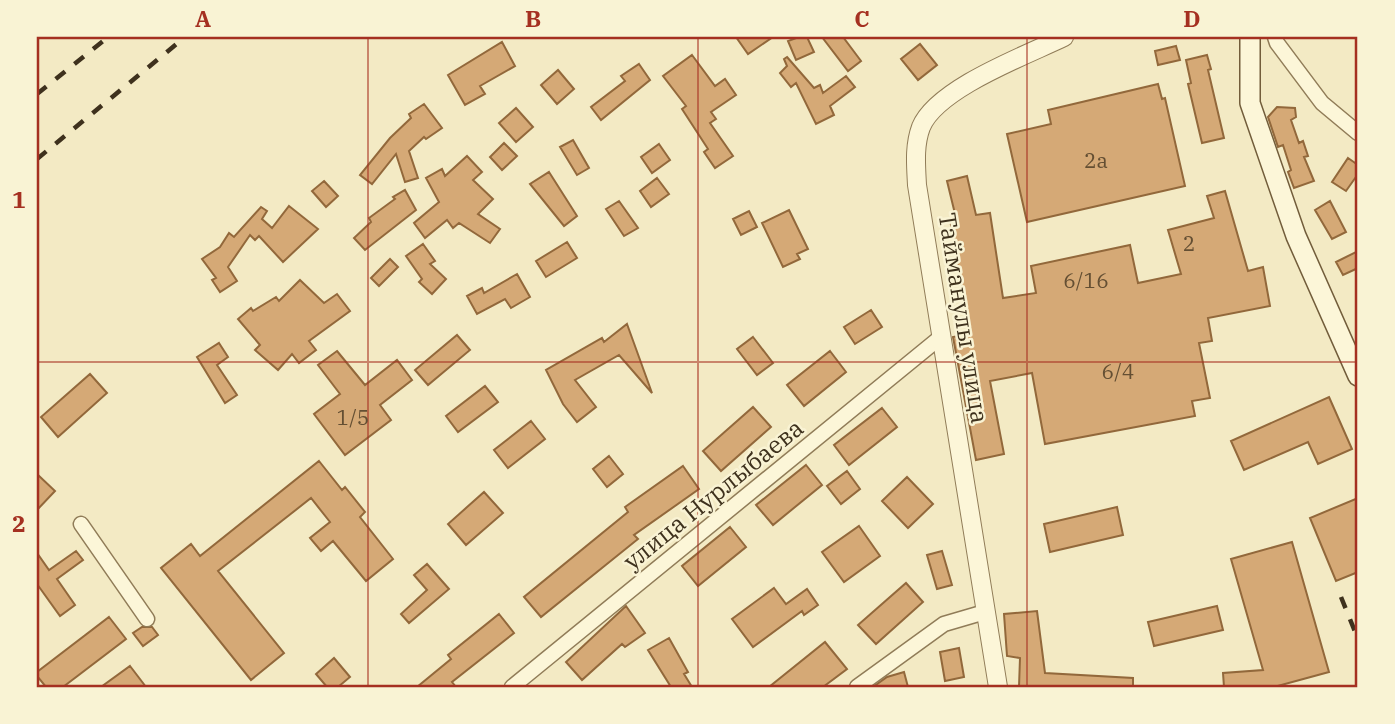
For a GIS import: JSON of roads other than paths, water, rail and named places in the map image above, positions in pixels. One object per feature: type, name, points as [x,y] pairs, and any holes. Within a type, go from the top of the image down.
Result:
[{"type":"main road","points":[[1250,37],[1250,103],[1296,236],[1351,347],[1358,376]]},
{"type":"street","name":"Тайманулы улица","points":[[998,687],[918,185],[915,150],[922,126],[934,107],[951,94],[1065,37]]},
{"type":"street","points":[[1275,37],[1322,103],[1358,133]]},
{"type":"street","name":"улица Нурлыбаева","points":[[512,687],[942,336]]},
{"type":"street","points":[[81,524],[147,618]]},
{"type":"street","points":[[857,687],[944,624],[985,612]]},
{"type":"railway","points":[[37,94],[108,37]]},
{"type":"railway","points":[[37,159],[185,37]]},
{"type":"railway","points":[[1341,597],[1358,639]]}]
